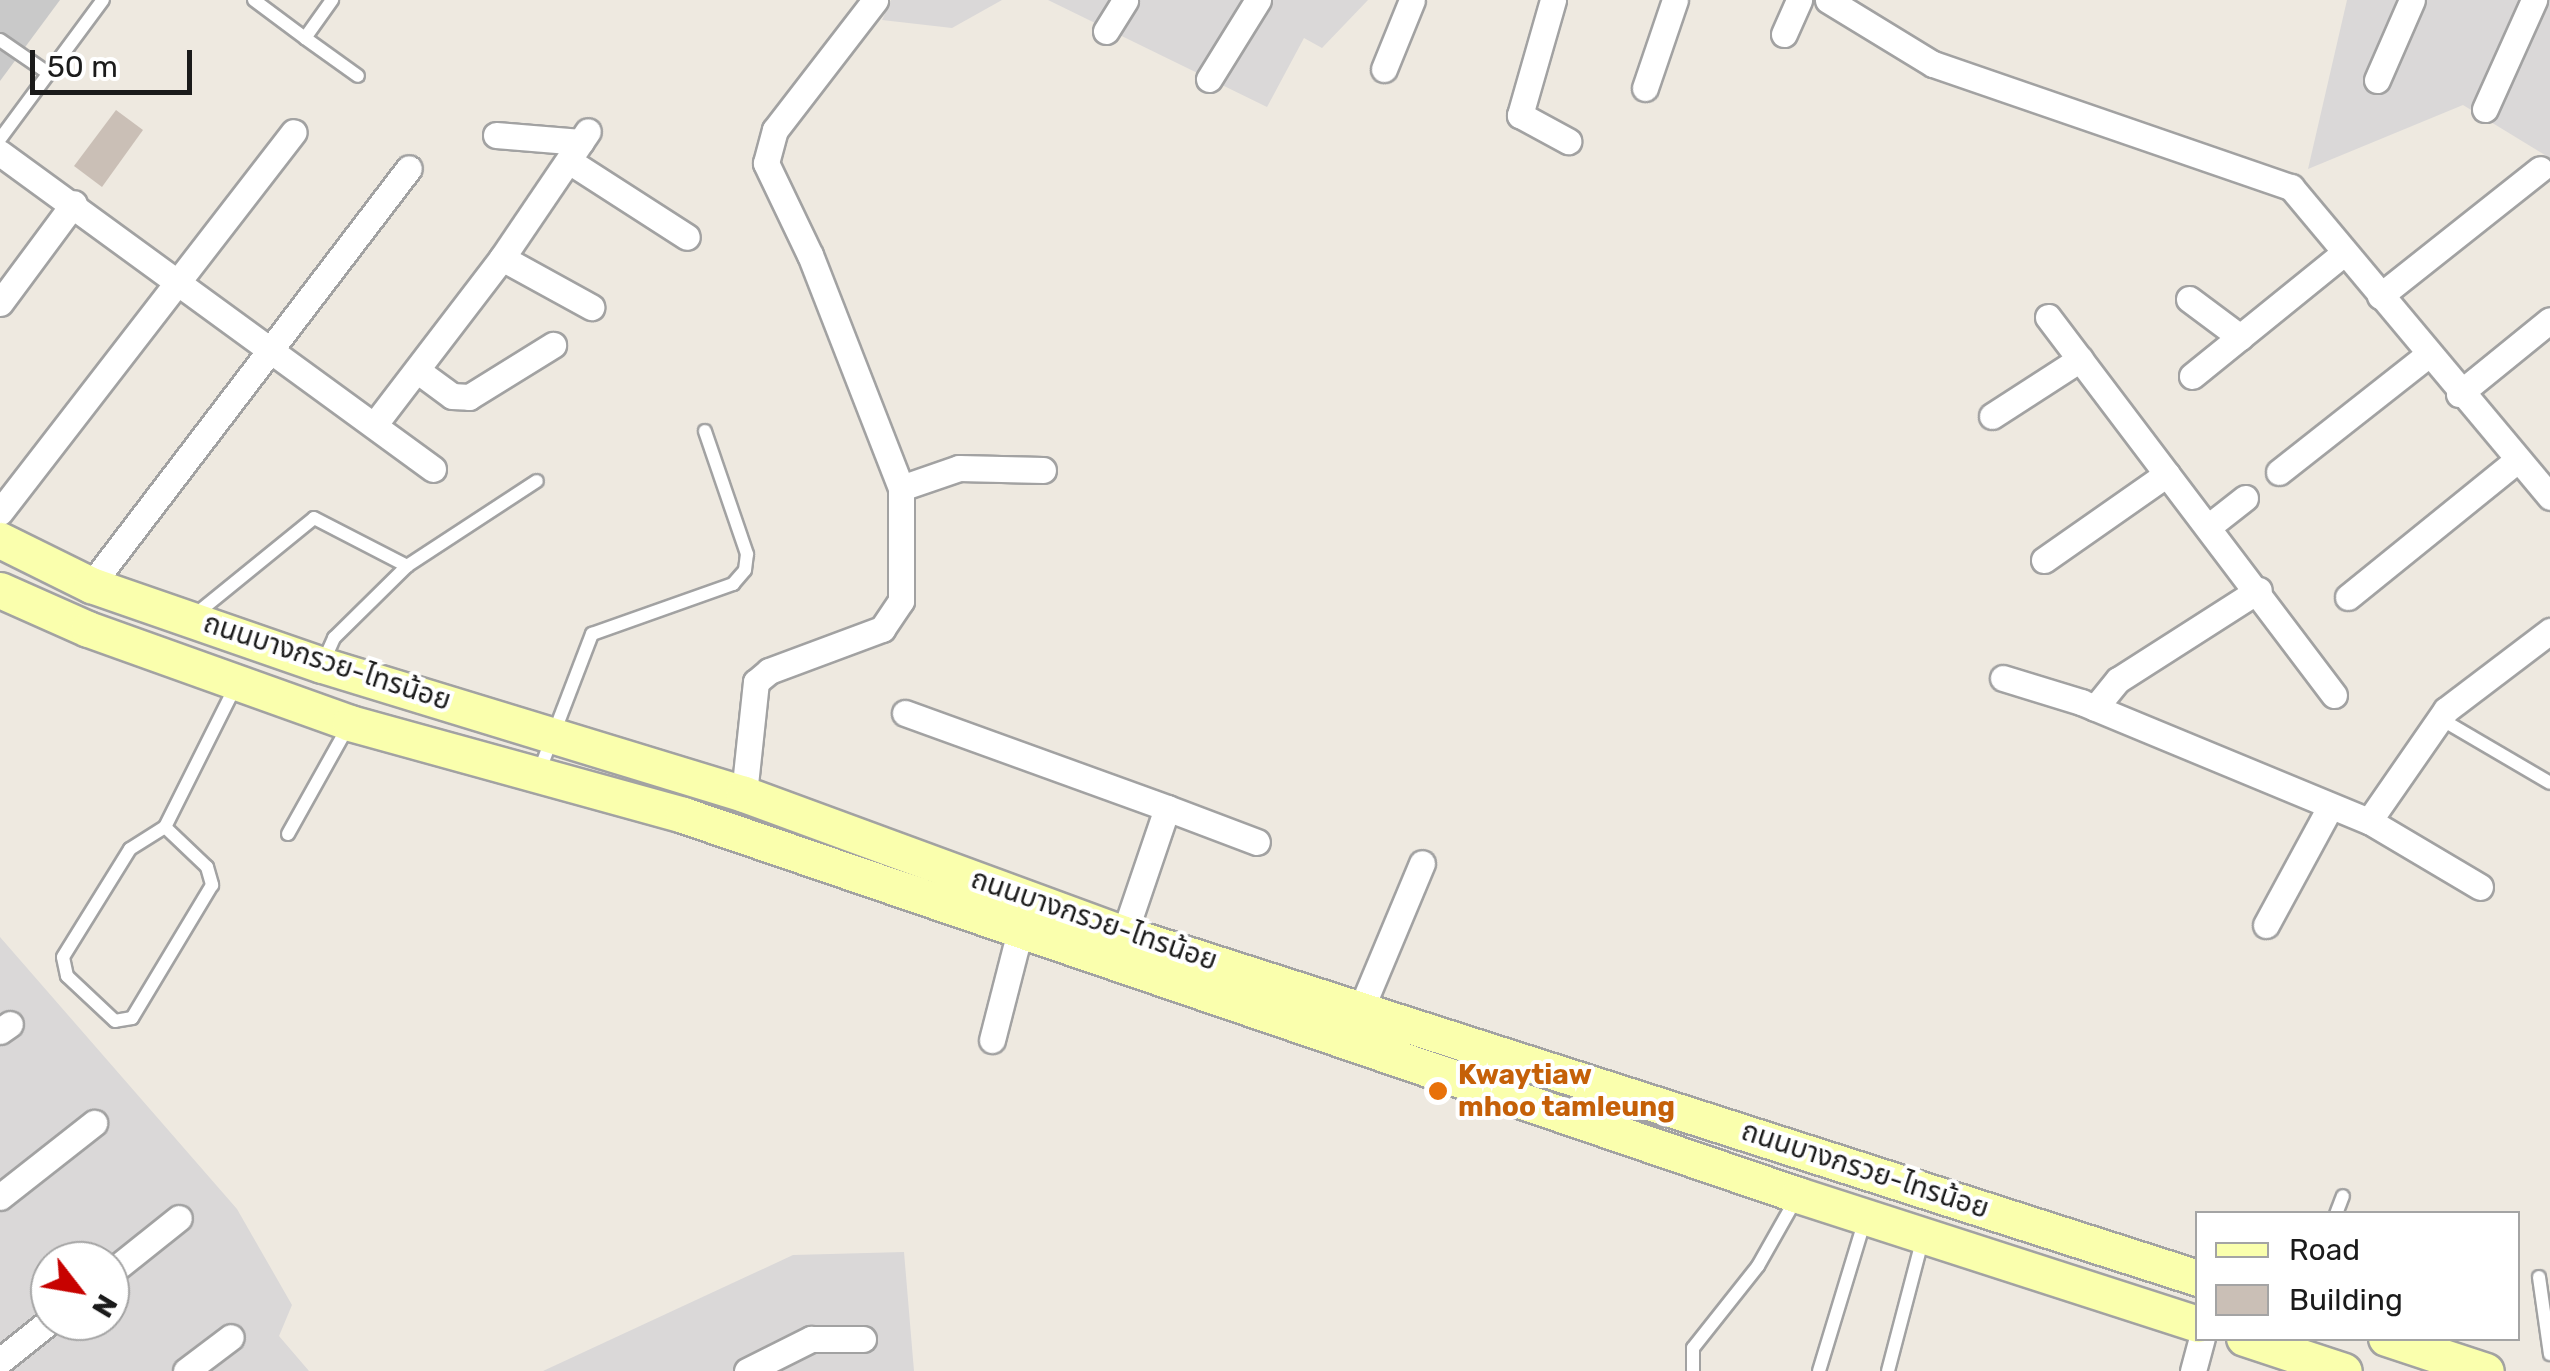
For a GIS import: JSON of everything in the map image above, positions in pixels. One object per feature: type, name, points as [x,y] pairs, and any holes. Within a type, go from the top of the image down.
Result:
[{"type":"main road","name":"ถนนบางกรวย-ไทรน้อย","points":[[0,540],[91,584],[322,665],[553,732],[744,794],[1124,934],[2195,1277]]},
{"type":"main road","name":"ถนนบางกรวย-ไทรน้อย","points":[[0,590],[88,629],[350,723],[539,772],[1020,930],[1798,1195],[2195,1323]]},
{"type":"main road","points":[[2253,1341],[2344,1371]]},
{"type":"main road","points":[[2400,1352],[2486,1371]]},
{"type":"street","points":[[744,794],[756,682],[894,619],[901,601],[900,488],[810,256],[766,163],[774,130],[875,0]]},
{"type":"street","points":[[1106,30],[1125,0]]},
{"type":"street","points":[[1209,79],[1258,0]]},
{"type":"street","points":[[1384,68],[1412,0]]},
{"type":"street","points":[[1554,0],[1520,115],[1568,141]]},
{"type":"street","points":[[1645,88],[1675,0]]},
{"type":"street","points":[[1784,34],[1799,0]]},
{"type":"street","points":[[1828,0],[1933,64],[2290,188],[2550,497]]},
{"type":"street","points":[[2378,80],[2412,0]]},
{"type":"street","points":[[2485,109],[2534,0]]},
{"type":"street","points":[[0,512],[176,279],[294,132]]},
{"type":"street","points":[[496,135],[579,145],[687,237]]},
{"type":"street","points":[[375,424],[502,258],[579,145]]},
{"type":"street","points":[[0,153],[74,203],[433,469]]},
{"type":"street","points":[[91,584],[409,168]]},
{"type":"street","points":[[2380,296],[2540,169]]},
{"type":"street","points":[[0,302],[74,203]]},
{"type":"street","points":[[2192,376],[2344,253]]},
{"type":"street","points":[[502,258],[591,307]]},
{"type":"street","points":[[2189,299],[2240,336]]},
{"type":"street","points":[[2048,316],[2259,590],[2334,695]]},
{"type":"street","points":[[2460,394],[2550,320]]},
{"type":"street","points":[[418,371],[452,396],[469,397],[552,345]]},
{"type":"street","points":[[2279,472],[2429,354]]},
{"type":"street","points":[[1992,416],[2080,359]]},
{"type":"street","points":[[2348,597],[2517,460]]},
{"type":"street","points":[[900,488],[960,468],[1044,470]]},
{"type":"street","points":[[2044,560],[2168,474]]},
{"type":"street","points":[[2208,528],[2245,498]]},
{"type":"street","points":[[2095,708],[2118,680],[2259,590]]},
{"type":"street","points":[[2369,822],[2440,719],[2550,631]]},
{"type":"street","points":[[2003,678],[2095,708],[2369,822],[2480,888]]},
{"type":"street","points":[[905,713],[1257,842]]},
{"type":"street","points":[[2266,925],[2330,807]]},
{"type":"street","points":[[1124,934],[1167,808]]},
{"type":"street","points":[[1361,1009],[1422,863]]},
{"type":"street","points":[[992,1040],[1020,930]]},
{"type":"street","points":[[0,1197],[94,1123]]},
{"type":"street","points":[[130,1257],[179,1218]]},
{"type":"street","points":[[186,1371],[231,1336]]},
{"type":"street","points":[[0,1360],[30,1337]]},
{"type":"street","points":[[746,1371],[811,1339],[863,1339]]},
{"type":"street","points":[[2193,1371],[2201,1341]]},
{"type":"lane","points":[[0,139],[103,0]]},
{"type":"lane","points":[[254,0],[358,76]]},
{"type":"lane","points":[[305,38],[332,0]]},
{"type":"lane","points":[[0,40],[48,73]]},
{"type":"lane","points":[[539,772],[600,626],[733,584],[745,570],[747,554],[706,431]]},
{"type":"lane","points":[[322,665],[334,638],[407,566],[537,481]]},
{"type":"lane","points":[[190,619],[314,518],[407,566]]},
{"type":"lane","points":[[165,827],[207,868],[212,885],[132,1018],[115,1022],[67,976],[63,957],[130,849],[165,827],[238,682]]},
{"type":"lane","points":[[2440,719],[2550,784]]},
{"type":"lane","points":[[288,834],[350,723]]},
{"type":"lane","points":[[1693,1371],[1693,1348],[1758,1266],[1798,1195]]},
{"type":"lane","points":[[2337,1211],[2343,1196]]},
{"type":"lane","points":[[1819,1371],[1866,1217]]},
{"type":"lane","points":[[1888,1371],[1924,1235]]},
{"type":"lane","points":[[2539,1277],[2550,1354]]},
{"type":"shaded area","points":[[0,0],[60,0],[0,81]]},
{"type":"shaded area","points":[[891,0],[1002,0],[952,28],[882,20]]},
{"type":"shaded area","points":[[1048,0],[1368,0],[1322,48],[1304,38],[1267,107]]},
{"type":"shaded area","points":[[2347,0],[2550,0],[2550,158],[2463,105],[2308,169]]},
{"type":"shaded area","points":[[0,937],[237,1209],[292,1305],[279,1336],[309,1371],[0,1371]]},
{"type":"shaded area","points":[[904,1252],[914,1371],[543,1371],[793,1255]]},
{"type":"building","points":[[116,110],[143,130],[102,187],[74,166]]},
{"type":"place","name":"Kwaytiaw mhoo tamleung","points":[[1438,1091]]}]
